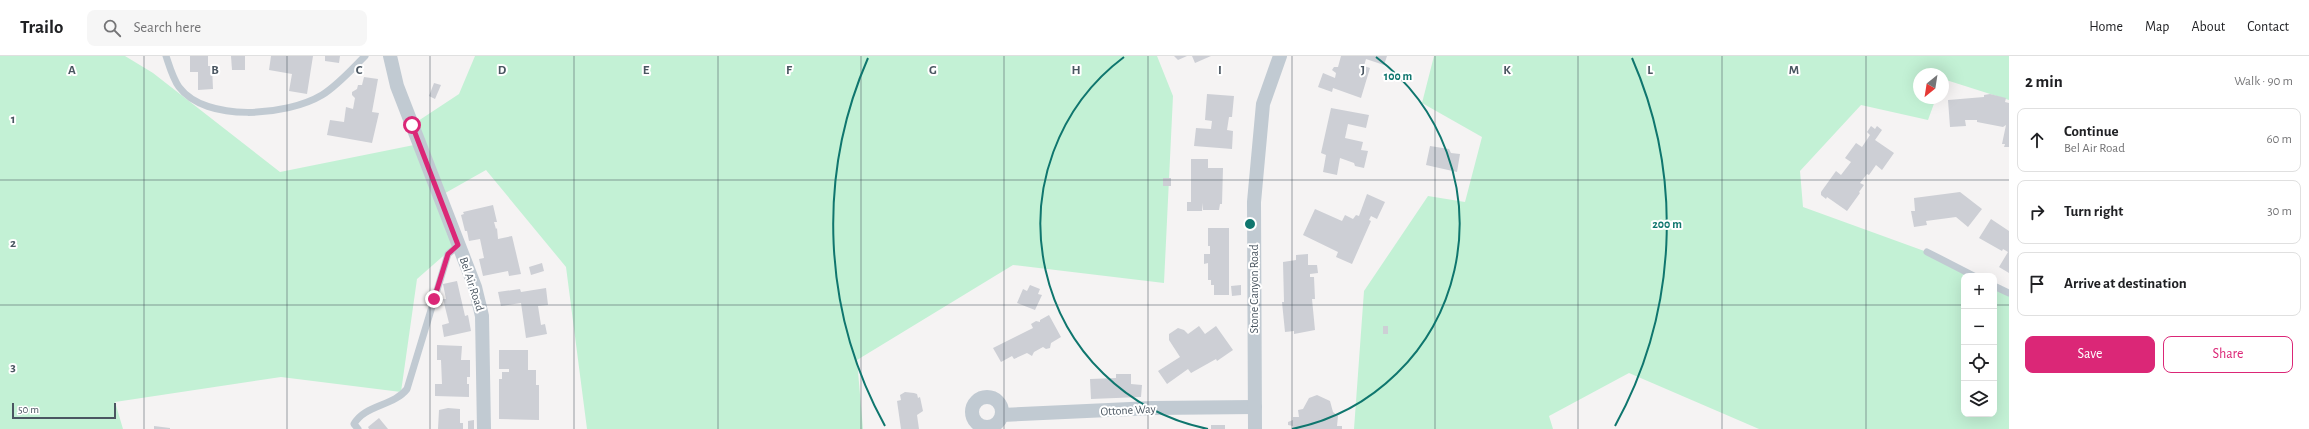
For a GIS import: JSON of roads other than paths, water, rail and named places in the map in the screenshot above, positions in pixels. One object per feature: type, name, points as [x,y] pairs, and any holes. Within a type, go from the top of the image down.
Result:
[{"type":"street","name":"Bel Air Road","points":[[390,56],[397,86],[475,287],[482,316],[484,429]]},
{"type":"street","name":"Stone Canyon Road","points":[[1255,429],[1254,202],[1263,104],[1280,56]]},
{"type":"street","name":"Ottone Way","points":[[1002,415],[1152,408],[1255,407]]},
{"type":"lane","points":[[166,56],[179,87],[199,103],[209,108],[238,113],[294,106],[322,95],[365,56]]},
{"type":"lane","points":[[358,429],[354,424],[358,417],[400,398],[407,389],[448,254],[458,245]]},
{"type":"lane","points":[[1927,252],[1968,273]]},
{"type":"lane","points":[[1997,288],[2009,294]]}]
